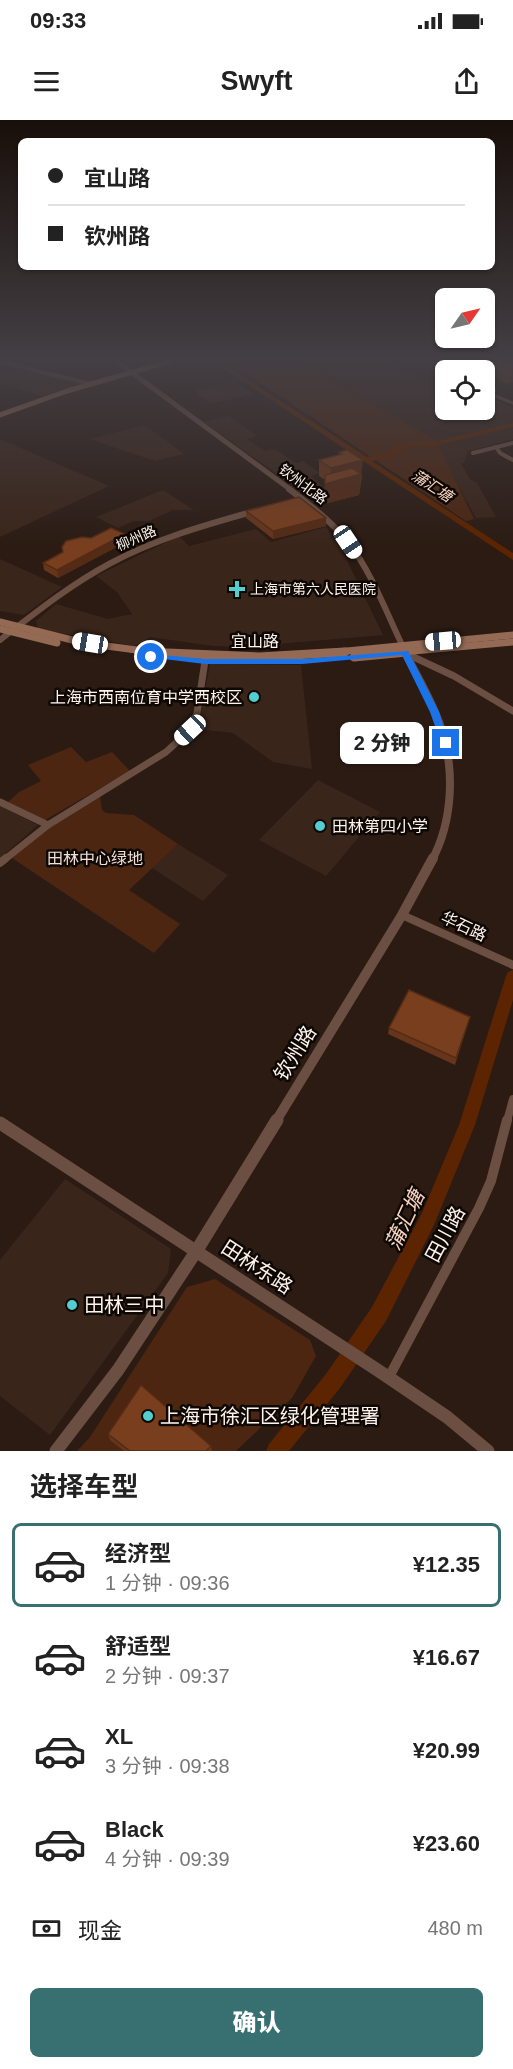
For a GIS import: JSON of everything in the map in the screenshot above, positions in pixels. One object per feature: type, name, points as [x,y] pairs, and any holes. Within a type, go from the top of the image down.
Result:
[{"type":"main road","name":"宜山路","points":[[0,622],[13,630],[108,651],[205,661],[302,662],[513,635]]},
{"type":"main road","name":"宜山路","points":[[0,629],[177,654],[286,656],[513,642]]},
{"type":"street","name":"钦州北路","points":[[200,423],[330,521],[348,542],[365,569],[403,649]]},
{"type":"street","points":[[473,453],[513,442]]},
{"type":"street","points":[[496,447],[500,453],[513,460]]},
{"type":"street","points":[[291,501],[302,498]]},
{"type":"street","name":"柳州路","points":[[0,640],[75,584],[118,559],[174,535],[260,510]]},
{"type":"street","points":[[403,649],[513,711]]},
{"type":"street","name":"钦州路","points":[[56,1451],[118,1370],[197,1250],[402,915],[436,853],[448,813],[450,779],[441,727],[403,649]]},
{"type":"street","points":[[0,863],[48,825],[166,752],[190,730],[196,713],[205,661]]},
{"type":"street","points":[[0,802],[48,825]]},
{"type":"street","name":"华石路","points":[[402,915],[513,965]]},
{"type":"street","name":"田川路","points":[[384,1374],[479,1208],[494,1172],[513,1099]]},
{"type":"street","name":"田林东路","points":[[0,1123],[384,1374],[447,1417],[488,1451]]},
{"type":"shaded area","points":[[206,423],[239,423],[257,436],[247,439],[265,451],[275,449],[296,463],[303,461],[320,473],[311,476],[326,489],[312,492],[301,491]]},
{"type":"shaded area","points":[[405,423],[513,423],[513,439],[468,451],[464,463],[461,463],[470,479],[477,483],[496,517],[476,518],[433,440]]},
{"type":"shaded area","points":[[145,425],[184,454],[155,461],[89,439]]},
{"type":"shaded area","points":[[0,439],[109,486],[0,537]]},
{"type":"shaded area","points":[[163,490],[194,510],[173,510],[149,521],[134,521],[118,528],[96,517]]},
{"type":"shaded area","name":"上海市第六人民医院","points":[[326,527],[341,548],[383,635],[243,647],[213,646],[150,637],[134,646],[38,629],[36,621],[56,604],[108,619],[132,614],[117,592],[96,576],[179,536],[189,546],[256,529],[271,542]]},
{"type":"shaded area","points":[[0,559],[62,587],[24,615],[0,611]]},
{"type":"shaded area","name":"上海市西南位育中学西校区","points":[[210,664],[301,665],[312,769],[273,762],[233,733],[198,729]]},
{"type":"shaded area","name":"田林第四小学","points":[[318,780],[380,812],[326,876],[259,840]]},
{"type":"shaded area","points":[[0,806],[38,825],[0,858]]},
{"type":"shaded area","points":[[178,844],[228,875],[203,901],[152,868]]},
{"type":"shaded area","name":"田林三中","points":[[65,1179],[171,1249],[168,1273],[50,1435],[0,1396],[0,1260]]},
{"type":"green space","points":[[320,423],[407,423],[436,440],[474,519],[466,521]]},
{"type":"green space","points":[[71,747],[86,762],[112,752],[130,771],[45,820],[8,802],[19,792],[41,781],[28,765]]},
{"type":"green space","name":"田林中心绿地","points":[[100,796],[102,810],[106,813],[134,815],[178,844],[129,890],[180,924],[154,953],[12,858],[43,831]]},
{"type":"green space","points":[[215,1279],[310,1340],[316,1356],[292,1398],[236,1451],[77,1451],[90,1437],[187,1287]]},
{"type":"building","points":[[347,450],[363,460],[331,468],[319,460],[342,454],[339,452]]},
{"type":"building","points":[[352,468],[361,474],[325,484],[325,475]]},
{"type":"building","points":[[299,497],[326,518],[273,531],[246,511]]},
{"type":"building","points":[[111,528],[125,534],[57,570],[43,563],[63,552],[62,547],[66,541],[82,537],[91,538]]},
{"type":"building","points":[[409,990],[470,1017],[456,1058],[389,1028]]},
{"type":"building","name":"上海市徐汇区绿化管理署","points":[[141,1385],[211,1446],[206,1451],[130,1451],[108,1434]]},
{"type":"waterway","name":"蒲汇塘","points":[[309,423],[365,460]]},
{"type":"waterway","points":[[365,460],[392,454],[400,447],[410,444],[433,444],[513,425]]},
{"type":"waterway","name":"蒲汇塘","points":[[365,460],[513,557]]},
{"type":"waterway","name":"蒲汇塘","points":[[276,1451],[333,1381],[379,1314],[428,1219],[467,1125],[513,976]]},
{"type":"place","name":"上海市第六人民医院","points":[[237,589]]},
{"type":"place","name":"上海市西南位育中学西校区","points":[[254,697]]},
{"type":"place","name":"田林第四小学","points":[[320,826]]},
{"type":"place","name":"田林三中","points":[[72,1305]]},
{"type":"place","name":"上海市徐汇区绿化管理署","points":[[148,1416]]},
{"type":"route","points":[[151,657],[205,661],[302,662],[405,653],[435,712],[446,743]]}]
